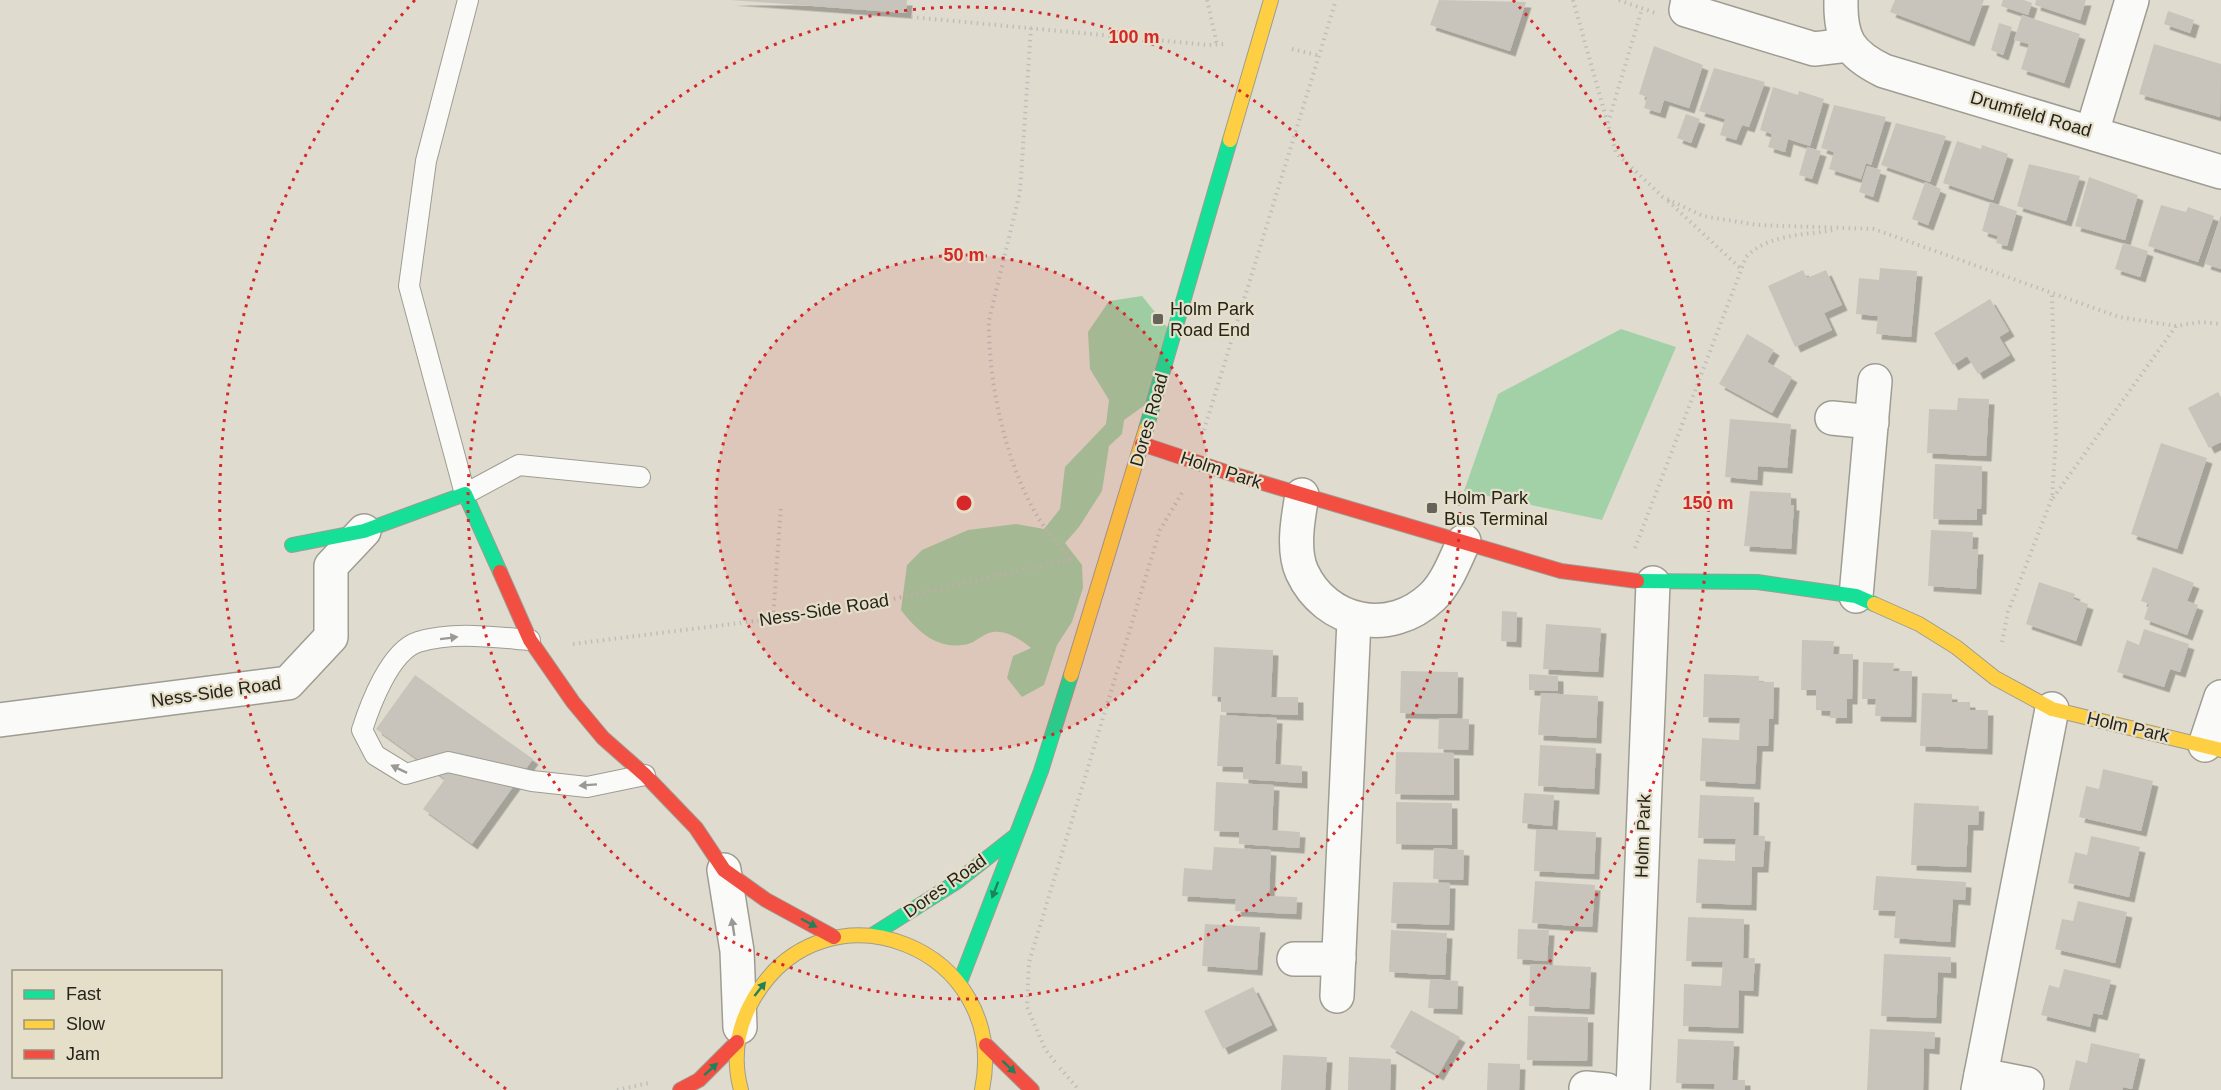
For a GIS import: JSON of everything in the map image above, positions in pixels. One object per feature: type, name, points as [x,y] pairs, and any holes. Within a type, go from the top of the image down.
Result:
[{"type":"street","name":"Dores Road","points":[[960,982],[1041,771],[1142,444],[1271,0]]},
{"type":"street","points":[[1688,0],[1686,10],[1814,49],[1848,45],[1842,27],[1841,0]]},
{"type":"street","points":[[2092,132],[2132,0]]},
{"type":"street","name":"Drumfield Road","points":[[1848,45],[1862,60],[1884,71],[2221,172]]},
{"type":"street","points":[[1856,596],[1875,381]]},
{"type":"street","points":[[1832,418],[1872,422]]},
{"type":"street","name":"Holm Park","points":[[1142,444],[1302,495],[1464,541],[1506,557],[1561,571],[1653,583],[1757,582],[1856,596],[1918,624],[1956,647],[1995,678],[2052,709],[2213,747],[2221,697]]},
{"type":"street","name":"Ness-Side Road","points":[[292,545],[364,531],[465,494]]},
{"type":"street","points":[[465,494],[535,647],[573,702],[603,738],[645,775],[696,828],[724,870],[766,900],[834,937]]},
{"type":"street","points":[[1302,495],[1297,547],[1301,571],[1317,598],[1354,620],[1387,620],[1409,614],[1433,597],[1449,573],[1464,541]]},
{"type":"street","name":"Ness-Side Road","points":[[0,720],[288,683],[331,638],[331,566],[364,531]]},
{"type":"street","name":"Holm Park","points":[[1633,1090],[1653,583]]},
{"type":"street","points":[[1337,996],[1354,620]]},
{"type":"street","points":[[2027,1084],[1979,1083],[2052,709]]},
{"type":"street","name":"Dores Road","points":[[874,934],[958,881],[1015,836]]},
{"type":"street","points":[[724,870],[737,951],[738,1081],[741,1090]]},
{"type":"street","points":[[680,1090],[699,1080],[739,1034],[750,1001],[777,967],[798,951],[834,937],[874,934],[906,942],[931,956],[960,982],[977,1012],[986,1045],[982,1090]]},
{"type":"street","points":[[1294,959],[1339,959]]},
{"type":"street","points":[[986,1045],[1032,1090]]},
{"type":"lane","points":[[468,0],[426,161],[409,286],[465,494],[519,465],[640,477]]},
{"type":"lane","points":[[535,647],[474,635],[417,642],[400,654],[372,697],[362,730],[375,755],[406,774],[448,762],[532,781],[587,787],[645,775]]},
{"type":"path","points":[[1207,0],[1217,45]]},
{"type":"path","points":[[1079,1090],[1045,1050],[1027,1007],[1029,962],[1160,530],[1184,491],[1195,462],[1317,55],[1336,0]]},
{"type":"path","points":[[1573,0],[1616,153],[1740,268]]},
{"type":"path","points":[[1608,123],[1642,9]]},
{"type":"path","points":[[911,17],[1217,45],[1258,42],[1317,55]]},
{"type":"path","points":[[1031,28],[1020,192],[989,320],[994,380],[1011,458],[1039,519],[1071,559],[1101,575]]},
{"type":"path","points":[[1663,197],[1703,216],[1757,225],[1874,229],[2052,295],[2119,316],[2176,326],[2201,322],[2221,324]]},
{"type":"path","points":[[1653,583],[1634,550],[1740,268],[1746,257],[1761,244],[1843,229]]},
{"type":"path","points":[[2052,295],[2056,438],[2052,498]]},
{"type":"path","points":[[1995,678],[2008,612],[2052,498],[2157,349],[2176,326]]},
{"type":"path","points":[[772,618],[781,505]]},
{"type":"path","name":"Ness-Side Road","points":[[535,647],[772,618],[893,599],[1071,559]]},
{"type":"green space","points":[[1142,296],[1171,332],[1152,400],[1124,420],[1122,434],[1109,446],[1102,491],[1079,527],[1065,543],[1082,565],[1083,588],[1072,622],[1057,645],[1044,685],[1022,697],[1007,678],[1013,656],[1031,648],[1014,636],[998,632],[986,634],[968,644],[957,645],[947,645],[930,638],[914,626],[901,610],[907,565],[922,550],[968,530],[1016,524],[1044,529],[1060,509],[1065,467],[1106,424],[1109,400],[1090,369],[1088,332],[1109,301]]},
{"type":"green space","points":[[1621,329],[1676,347],[1602,520],[1464,491],[1498,394]]},
{"type":"building","points":[[730,0],[907,0],[906,13]]},
{"type":"building","points":[[1439,0],[1526,2],[1510,51],[1430,25]]},
{"type":"building","points":[[1895,0],[1984,0],[1969,41],[1890,12]]},
{"type":"building","points":[[2003,0],[2024,0],[2032,3],[2028,15],[2001,6]]},
{"type":"building","points":[[2036,0],[2086,0],[2080,20],[2035,5]]},
{"type":"building","points":[[2168,11],[2194,20],[2190,33],[2164,24]]},
{"type":"building","points":[[2022,15],[2080,34],[2064,83],[2021,69],[2029,44],[2014,40]]},
{"type":"building","points":[[1999,23],[2012,27],[2003,55],[1991,50]]},
{"type":"building","points":[[2154,44],[2221,64],[2220,117],[2139,94]]},
{"type":"building","points":[[1654,46],[1703,65],[1689,108],[1664,100],[1660,113],[1644,108],[1647,97],[1639,94]]},
{"type":"building","points":[[1714,68],[1765,82],[1749,127],[1742,125],[1736,140],[1720,135],[1725,119],[1699,111]]},
{"type":"building","points":[[1773,87],[1798,95],[1799,91],[1824,99],[1810,146],[1788,139],[1785,152],[1768,147],[1772,134],[1760,130]]},
{"type":"building","points":[[1834,105],[1886,117],[1871,165],[1866,163],[1861,179],[1829,169],[1834,152],[1821,148]]},
{"type":"building","points":[[1686,114],[1700,119],[1691,143],[1677,138]]},
{"type":"building","points":[[1896,123],[1946,136],[1930,182],[1881,165]]},
{"type":"building","points":[[1957,141],[1981,149],[1982,145],[2008,154],[1993,200],[1943,183]]},
{"type":"building","points":[[1807,147],[1821,151],[1812,179],[1799,175]]},
{"type":"building","points":[[2029,164],[2080,176],[2066,221],[2017,206]]},
{"type":"building","points":[[1867,166],[1881,170],[1873,197],[1859,192]]},
{"type":"building","points":[[2089,177],[2138,195],[2125,240],[2075,226]]},
{"type":"building","points":[[1925,182],[1941,189],[1928,225],[1912,219]]},
{"type":"building","points":[[1990,202],[2017,211],[2007,246],[1996,243],[1998,236],[1982,231]]},
{"type":"building","points":[[2161,205],[2186,212],[2188,207],[2214,216],[2198,262],[2148,246]]},
{"type":"building","points":[[2221,215],[2221,269],[2205,264]]},
{"type":"building","points":[[2123,243],[2148,251],[2140,277],[2115,269]]},
{"type":"building","points":[[1880,268],[1917,271],[1911,337],[1876,334],[1878,316],[1856,314],[1859,278],[1879,280]]},
{"type":"building","points":[[1803,270],[1807,278],[1826,270],[1842,305],[1824,313],[1832,330],[1795,347],[1768,286]]},
{"type":"building","points":[[1990,299],[2009,331],[1999,337],[2010,355],[1978,374],[1967,356],[1953,365],[1934,333]]},
{"type":"building","points":[[1747,334],[1774,350],[1767,362],[1792,377],[1772,413],[1719,384]]},
{"type":"building","points":[[2218,392],[2221,397],[2221,442],[2209,448],[2188,408]]},
{"type":"building","points":[[1958,398],[1989,399],[1986,456],[1927,453],[1929,409],[1957,410]]},
{"type":"building","points":[[1730,419],[1791,424],[1787,468],[1758,466],[1757,480],[1725,477]]},
{"type":"building","points":[[2161,443],[2207,458],[2177,549],[2131,534]]},
{"type":"building","points":[[1935,464],[1982,466],[1981,509],[1977,509],[1977,520],[1933,519]]},
{"type":"building","points":[[1750,491],[1791,493],[1791,505],[1794,505],[1791,549],[1744,546]]},
{"type":"building","points":[[1931,530],[1973,532],[1972,549],[1978,549],[1976,589],[1928,586]]},
{"type":"building","points":[[2153,567],[2194,583],[2187,601],[2198,605],[2187,635],[2144,619],[2149,604],[2141,601]]},
{"type":"building","points":[[2039,582],[2075,594],[2073,599],[2088,604],[2076,641],[2026,624]]},
{"type":"building","points":[[1502,611],[1517,612],[1516,642],[1501,641]]},
{"type":"building","points":[[1546,624],[1601,628],[1598,672],[1543,669]]},
{"type":"building","points":[[2144,629],[2189,644],[2180,672],[2170,669],[2164,687],[2117,672],[2127,640],[2139,645]]},
{"type":"building","points":[[1802,640],[1834,641],[1833,654],[1853,654],[1852,699],[1847,699],[1847,718],[1830,718],[1831,711],[1816,710],[1816,690],[1801,690]]},
{"type":"building","points":[[1214,647],[1273,650],[1271,697],[1298,697],[1298,715],[1221,712],[1221,697],[1212,696]]},
{"type":"building","points":[[1863,662],[1894,663],[1893,671],[1912,671],[1911,717],[1875,716],[1876,699],[1862,699]]},
{"type":"building","points":[[1401,671],[1458,672],[1457,714],[1400,713]]},
{"type":"building","points":[[1529,674],[1558,676],[1558,691],[1529,690]]},
{"type":"building","points":[[1704,674],[1759,676],[1759,682],[1774,682],[1773,719],[1769,719],[1768,746],[1757,746],[1755,784],[1700,781],[1702,738],[1739,740],[1740,718],[1703,717]]},
{"type":"building","points":[[415,675],[533,759],[472,844],[423,809],[445,779],[376,729]]},
{"type":"building","points":[[1541,693],[1598,696],[1596,738],[1538,735]]},
{"type":"building","points":[[1922,693],[1952,694],[1952,702],[1970,702],[1970,710],[1988,710],[1987,749],[1920,746]]},
{"type":"building","points":[[1220,715],[1277,718],[1275,764],[1302,766],[1302,783],[1243,779],[1243,767],[1217,766]]},
{"type":"building","points":[[1439,718],[1469,719],[1468,750],[1438,749]]},
{"type":"building","points":[[1540,745],[1596,748],[1594,789],[1538,786]]},
{"type":"building","points":[[1396,752],[1454,753],[1454,795],[1395,794]]},
{"type":"building","points":[[2103,769],[2153,781],[2141,831],[2079,817],[2086,786],[2099,789]]},
{"type":"building","points":[[1216,782],[1274,785],[1272,830],[1300,832],[1299,848],[1239,844],[1239,832],[1214,831]]},
{"type":"building","points":[[1524,793],[1554,795],[1552,826],[1522,823]]},
{"type":"building","points":[[1700,795],[1754,797],[1753,835],[1765,836],[1763,867],[1752,867],[1751,905],[1696,903],[1698,859],[1735,861],[1736,839],[1698,838]]},
{"type":"building","points":[[1396,802],[1452,803],[1452,845],[1396,844]]},
{"type":"building","points":[[1914,803],[1979,806],[1978,825],[1968,825],[1966,867],[1911,865]]},
{"type":"building","points":[[1536,829],[1596,832],[1594,874],[1534,871]]},
{"type":"building","points":[[2091,836],[2140,847],[2129,897],[2068,883],[2075,852],[2087,855]]},
{"type":"building","points":[[1214,847],[1271,850],[1269,896],[1297,897],[1296,914],[1235,911],[1236,899],[1182,896],[1184,868],[1212,870]]},
{"type":"building","points":[[1434,848],[1464,850],[1463,880],[1433,879]]},
{"type":"building","points":[[1876,876],[1966,882],[1965,900],[1953,899],[1950,942],[1894,938],[1896,911],[1873,910]]},
{"type":"building","points":[[1535,881],[1595,885],[1592,927],[1532,923]]},
{"type":"building","points":[[1393,882],[1450,883],[1449,925],[1391,923]]},
{"type":"building","points":[[2078,901],[2127,912],[2115,963],[2055,949],[2062,919],[2073,921]]},
{"type":"building","points":[[1688,917],[1744,919],[1743,958],[1755,958],[1753,991],[1739,990],[1738,1028],[1683,1026],[1684,984],[1721,986],[1723,962],[1686,961]]},
{"type":"building","points":[[1205,924],[1260,927],[1257,970],[1202,966]]},
{"type":"building","points":[[1518,929],[1549,930],[1547,961],[1517,959]]},
{"type":"building","points":[[1391,930],[1447,933],[1445,975],[1389,972]]},
{"type":"building","points":[[1884,954],[1951,957],[1951,973],[1938,972],[1936,1018],[1881,1016]]},
{"type":"building","points":[[1530,964],[1591,967],[1589,1009],[1529,1006]]},
{"type":"building","points":[[2064,969],[2111,980],[2102,1015],[2093,1013],[2090,1027],[2041,1015],[2049,985],[2059,988]]},
{"type":"building","points":[[1430,979],[1458,981],[1457,1009],[1428,1008]]},
{"type":"building","points":[[1253,987],[1272,1025],[1223,1049],[1204,1011]]},
{"type":"building","points":[[1411,1010],[1460,1037],[1438,1075],[1390,1047]]},
{"type":"building","points":[[1528,1016],[1588,1017],[1587,1061],[1527,1060]]},
{"type":"building","points":[[1870,1029],[1935,1032],[1934,1049],[1924,1048],[1923,1090],[1867,1090]]},
{"type":"building","points":[[1678,1039],[1734,1041],[1732,1080],[1745,1080],[1745,1090],[1714,1090],[1715,1084],[1676,1083]]},
{"type":"building","points":[[2091,1043],[2140,1054],[2132,1089],[2123,1087],[2122,1090],[2069,1090],[2076,1060],[2087,1063]]},
{"type":"building","points":[[1283,1055],[1327,1057],[1325,1090],[1281,1090]]},
{"type":"building","points":[[1349,1057],[1391,1059],[1390,1090],[1348,1090]]},
{"type":"building","points":[[1488,1063],[1520,1064],[1519,1090],[1487,1090]]},
{"type":"traffic: fast","points":[[1146,429],[1230,140]]},
{"type":"traffic: fast","points":[[292,545],[364,531],[465,494],[500,572]]},
{"type":"traffic: fast","points":[[1637,581],[1757,582],[1856,596],[1874,604]]},
{"type":"traffic: fast","points":[[960,982],[1041,771],[1071,675]]},
{"type":"traffic: fast","points":[[874,934],[958,881],[1015,836]]},
{"type":"traffic: slow","points":[[1230,140],[1271,0]]},
{"type":"traffic: slow","points":[[1071,675],[1146,429]]},
{"type":"traffic: slow","points":[[1874,604],[1919,624],[1956,647],[1995,678],[2052,709],[2221,750]]},
{"type":"traffic: slow","points":[[741,1090],[737,1066],[738,1042],[740,1031],[754,998],[786,961],[824,941],[865,936],[906,945],[942,966],[969,998],[983,1040],[982,1090]]},
{"type":"traffic: jam","points":[[1142,444],[1229,473],[1561,571],[1637,581]]},
{"type":"traffic: jam","points":[[500,572],[530,640],[573,702],[603,738],[645,775],[696,828],[724,870],[766,900],[834,937]]},
{"type":"traffic: jam","points":[[680,1090],[699,1080],[737,1042]]},
{"type":"traffic: jam","points":[[986,1045],[1032,1090]]},
{"type":"place","name":"Holm Park Road End","points":[[1158,319]]},
{"type":"place","name":"Holm Park Bus Terminal","points":[[1432,508]]}]
